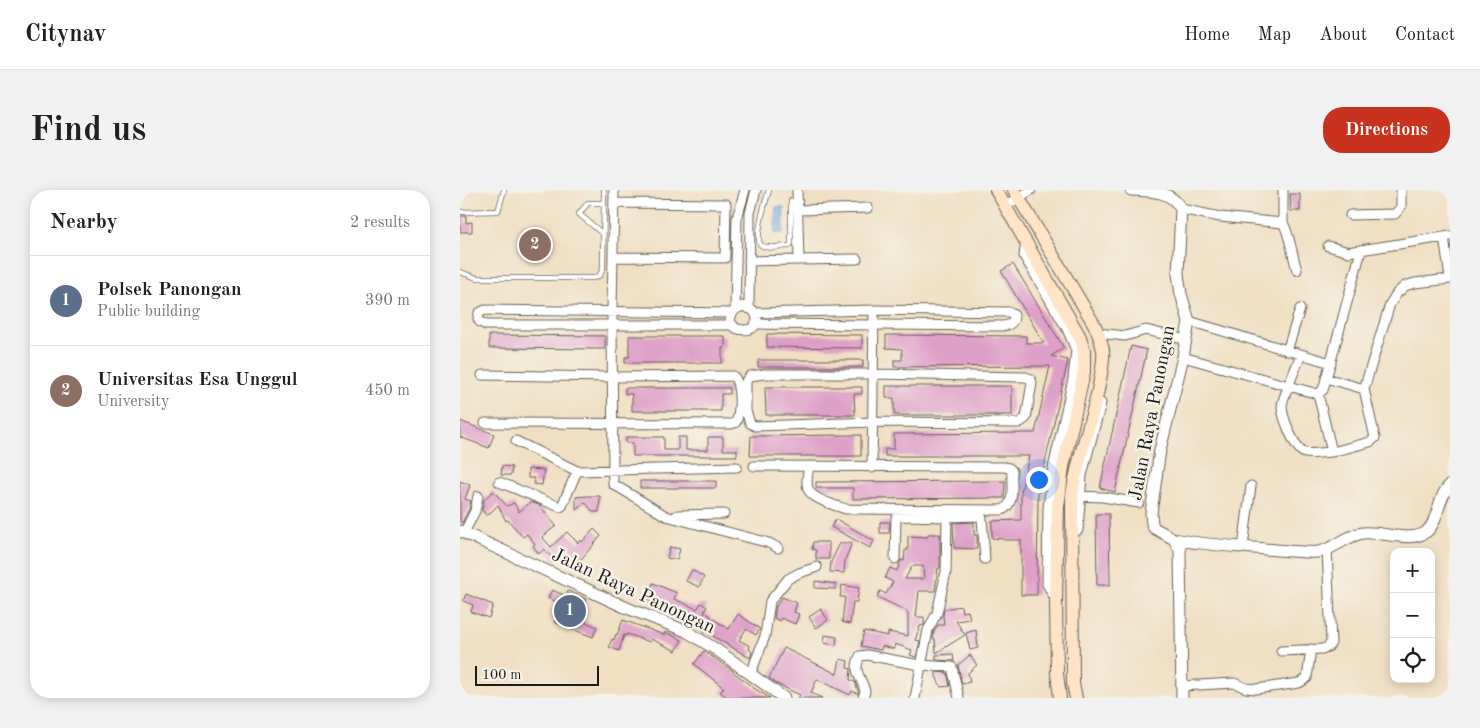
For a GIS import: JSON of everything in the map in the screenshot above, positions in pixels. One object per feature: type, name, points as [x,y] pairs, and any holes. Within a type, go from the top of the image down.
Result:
[{"type":"main road","points":[[999,191],[1026,241],[1047,288],[1071,328],[1080,337],[1084,350],[1080,362],[1084,372],[1071,410],[1060,460],[1053,508],[1052,559],[1056,600],[1057,673],[1060,698]]},
{"type":"main road","points":[[1016,194],[1099,337],[1103,350],[1103,365],[1095,418],[1074,476],[1076,496],[1072,578],[1073,684],[1076,698]]},
{"type":"street","points":[[614,190],[612,483],[614,486],[666,516],[769,543],[778,548]]},
{"type":"street","points":[[732,325],[737,218],[745,190]]},
{"type":"street","points":[[755,324],[1003,326],[1012,323],[1014,315],[1009,312],[752,310],[742,306],[734,311],[485,310],[479,313],[478,319],[486,325],[732,325],[738,330],[751,330],[756,318],[752,310],[749,261],[750,213],[756,190]]},
{"type":"street","points":[[797,190],[798,260]]},
{"type":"street","points":[[1006,206],[1016,194],[1031,190]]},
{"type":"street","points":[[1131,190],[1162,192],[1170,195],[1180,209],[1220,218],[1283,223]]},
{"type":"street","points":[[1283,190],[1283,223],[1288,233],[1288,240],[1297,270]]},
{"type":"street","points":[[1350,215],[1395,214],[1401,207],[1402,190]]},
{"type":"street","points":[[614,203],[726,204],[725,258],[614,257]]},
{"type":"street","points":[[798,210],[868,208]]},
{"type":"street","name":"Jalan Raya Panongan","points":[[1174,539],[1154,528],[1150,513],[1160,450],[1183,357],[1189,321],[1180,294],[1178,274],[1180,209]]},
{"type":"street","points":[[1301,356],[1282,406],[1288,429],[1300,451],[1304,453],[1332,452],[1370,442],[1375,438],[1364,389],[1390,304],[1397,293],[1405,286],[1450,278],[1447,237],[1349,252],[1328,246]]},
{"type":"street","points":[[1318,394],[1323,390],[1361,251]]},
{"type":"street","points":[[749,261],[856,259]]},
{"type":"street","points":[[1287,351],[1300,309]]},
{"type":"street","points":[[872,468],[874,310]]},
{"type":"street","points":[[1189,321],[1301,356],[1331,363]]},
{"type":"street","points":[[1099,337],[1125,336],[1146,330],[1179,338]]},
{"type":"street","points":[[1183,357],[1318,394]]},
{"type":"street","points":[[874,374],[1026,377],[1031,379],[1032,383],[1026,418],[1019,422],[874,422],[755,426],[750,423],[746,411],[746,382],[750,376],[756,375],[874,374]]},
{"type":"street","points":[[482,375],[733,376],[738,380],[739,390],[738,419],[735,424],[485,423]]},
{"type":"street","points":[[1326,378],[1364,389]]},
{"type":"street","points":[[1318,394],[1332,452]]},
{"type":"street","points":[[516,441],[577,471],[737,467]]},
{"type":"street","points":[[754,466],[809,466],[872,468],[1009,468],[1012,471],[1011,502],[1008,507],[1002,510],[846,509],[823,501],[809,490],[807,485],[809,466]]},
{"type":"street","points":[[499,482],[560,507],[577,471]]},
{"type":"street","points":[[1174,539],[1304,552],[1327,549],[1355,534],[1418,535],[1425,533],[1431,527],[1443,493],[1450,485]]},
{"type":"street","points":[[1244,547],[1251,486]]},
{"type":"street","points":[[462,532],[475,511],[478,496]]},
{"type":"street","points":[[1076,496],[1103,496],[1139,503]]},
{"type":"street","points":[[666,516],[724,514]]},
{"type":"street","points":[[895,559],[896,518],[904,516],[978,516],[982,518],[985,559]]},
{"type":"street","points":[[915,698],[920,665],[930,626],[938,613],[946,572],[947,517]]},
{"type":"street","name":"Jalan Raya Panongan","points":[[462,532],[627,608],[686,631],[751,673],[784,698]]},
{"type":"street","points":[[1174,539],[1180,550],[1182,698]]},
{"type":"street","points":[[1281,651],[1322,649],[1328,647],[1331,643],[1327,549]]},
{"type":"street","points":[[751,673],[763,642],[770,601],[788,579],[798,573],[817,567]]},
{"type":"street","points":[[1182,686],[1234,683],[1249,689],[1298,683],[1307,678],[1310,649]]},
{"type":"street","points":[[863,698],[864,686],[857,674],[860,656],[867,655],[920,665],[952,667],[959,698]]},
{"type":"lane","points":[[460,212],[498,211],[504,190]]},
{"type":"lane","points":[[460,272],[477,278],[594,278],[600,275],[603,268],[604,190]]},
{"type":"lane","points":[[769,190],[763,206],[758,235],[758,241],[761,246],[789,246],[791,244],[791,201]]},
{"type":"lane","points":[[603,234],[579,214],[588,203],[604,203]]},
{"type":"water","points":[[776,207],[784,207],[783,233],[775,233]]},
{"type":"building","points":[[1290,194],[1300,194],[1300,211],[1291,211]]},
{"type":"building","points":[[460,216],[466,216],[466,223],[472,222],[472,232],[460,232]]},
{"type":"building","points":[[1013,264],[1064,348],[1051,356],[1068,360],[1038,494],[1037,595],[1021,595],[1021,540],[992,538],[992,521],[1021,520],[1021,492],[1029,456],[885,456],[885,449],[894,449],[894,434],[1035,433],[1050,366],[894,367],[894,360],[902,360],[902,349],[886,348],[886,335],[1026,336],[1026,343],[1044,343],[1001,271]]},
{"type":"building","points":[[767,334],[862,335],[862,348],[767,347]]},
{"type":"building","points":[[489,335],[605,336],[605,349],[489,348]]},
{"type":"building","points":[[629,336],[725,336],[725,348],[722,348],[722,363],[625,363],[625,357],[629,357]]},
{"type":"building","points":[[1131,346],[1147,350],[1115,492],[1100,488]]},
{"type":"building","points":[[758,360],[863,360],[863,367],[758,367]]},
{"type":"building","points":[[886,386],[1012,386],[1012,415],[894,415],[894,398],[886,398]]},
{"type":"building","points":[[765,387],[862,387],[862,394],[854,394],[855,415],[766,415]]},
{"type":"building","points":[[625,388],[730,388],[730,394],[721,394],[721,411],[632,411],[632,394],[625,394]]},
{"type":"building","points":[[460,421],[494,434],[489,448],[460,437]]},
{"type":"building","points":[[861,435],[861,456],[750,456],[751,436]]},
{"type":"building","points":[[626,437],[664,437],[664,450],[678,450],[678,437],[686,437],[686,450],[708,450],[708,437],[723,437],[723,450],[737,450],[737,456],[633,456],[633,443],[626,443]]},
{"type":"building","points":[[502,466],[512,467],[511,475],[501,475]]},
{"type":"building","points":[[528,469],[544,470],[542,485],[534,484],[534,478],[528,478]]},
{"type":"building","points":[[460,481],[470,485],[465,499],[471,501],[462,523],[460,522]]},
{"type":"building","points":[[640,481],[716,481],[716,488],[640,488]]},
{"type":"building","points":[[1005,481],[1004,498],[853,499],[853,488],[816,488],[816,482]]},
{"type":"building","points":[[493,491],[507,506],[514,503],[519,512],[531,502],[539,505],[556,526],[542,537],[551,547],[567,532],[578,543],[580,540],[582,542],[594,529],[601,536],[576,565],[564,554],[556,562],[544,549],[539,554],[533,546],[535,544],[527,534],[523,537],[508,520],[506,521],[498,505],[487,516],[482,510],[484,500]]},
{"type":"building","points":[[600,496],[599,512],[593,512],[585,502],[576,510],[576,497]]},
{"type":"building","points":[[1096,514],[1109,514],[1110,585],[1097,585]]},
{"type":"building","points":[[836,519],[874,541],[870,548],[831,527]]},
{"type":"building","points":[[880,522],[890,522],[889,533],[880,533]]},
{"type":"building","points":[[974,522],[974,535],[977,535],[977,549],[954,548],[953,523]]},
{"type":"building","points":[[928,534],[940,534],[940,568],[938,568],[935,591],[919,591],[916,617],[924,617],[924,625],[920,626],[915,640],[920,641],[916,657],[910,655],[912,650],[895,644],[894,649],[882,646],[881,650],[861,646],[864,631],[888,636],[888,632],[908,636],[907,611],[877,597],[880,591],[886,594],[893,582],[885,578],[890,568],[897,571],[901,560],[904,561],[905,550],[908,550],[908,536],[928,537]],"holes":[[[912,566],[923,566],[924,579],[905,579]]]},
{"type":"building","points":[[813,542],[829,542],[829,559],[816,559],[816,550],[812,549]]},
{"type":"building","points":[[840,543],[852,543],[845,560],[844,573],[830,572],[831,562]]},
{"type":"building","points":[[670,547],[680,549],[677,560],[667,558]]},
{"type":"building","points":[[692,570],[704,577],[699,587],[686,581]]},
{"type":"building","points":[[815,581],[836,584],[836,589],[815,588]]},
{"type":"building","points":[[653,583],[677,593],[674,599],[697,609],[701,603],[707,607],[704,612],[729,629],[738,614],[760,629],[756,635],[746,629],[739,640],[750,646],[749,649],[752,652],[750,658],[684,619],[661,610],[663,605],[646,599]]},
{"type":"building","points":[[842,585],[859,588],[857,602],[853,602],[850,624],[842,622],[845,597],[840,597]]},
{"type":"building","points":[[552,590],[566,596],[568,591],[586,599],[577,618],[597,627],[593,637],[554,622],[562,604],[548,598]]},
{"type":"building","points":[[466,594],[493,605],[489,618],[471,612],[473,605],[463,601]]},
{"type":"building","points":[[782,597],[797,603],[794,612],[799,614],[795,624],[781,618],[780,621],[774,618],[776,606]]},
{"type":"building","points":[[961,606],[962,612],[968,611],[970,619],[956,621],[965,635],[936,653],[935,639],[933,639],[934,632],[938,625],[944,625],[944,609]]},
{"type":"building","points":[[821,609],[828,620],[816,628],[809,617]]},
{"type":"building","points":[[623,620],[664,635],[665,632],[682,640],[676,651],[651,639],[650,642],[627,634],[626,636],[624,635],[619,651],[609,647],[612,639],[614,640],[617,635]]},
{"type":"building","points":[[976,630],[978,648],[970,650],[966,633]]},
{"type":"building","points":[[825,635],[837,637],[836,645],[824,643]]},
{"type":"building","points":[[784,648],[837,674],[840,659],[848,661],[847,668],[851,669],[850,680],[855,682],[858,694],[852,691],[850,695],[817,679],[811,693],[822,698],[798,698],[800,695],[769,678]]},
{"type":"building","points":[[704,651],[770,698],[728,698],[720,692],[724,688],[694,664]]},
{"type":"building","points":[[953,654],[954,661],[936,660],[936,655]]},
{"type":"building","points":[[970,655],[977,665],[968,673],[970,682],[962,684],[958,665]]},
{"type":"building","points":[[936,672],[947,673],[950,686],[941,687]]},
{"type":"place","name":"Universitas Esa Unggul","points":[[535,245]]},
{"type":"place","name":"Polsek Panongan","points":[[570,611]]}]
